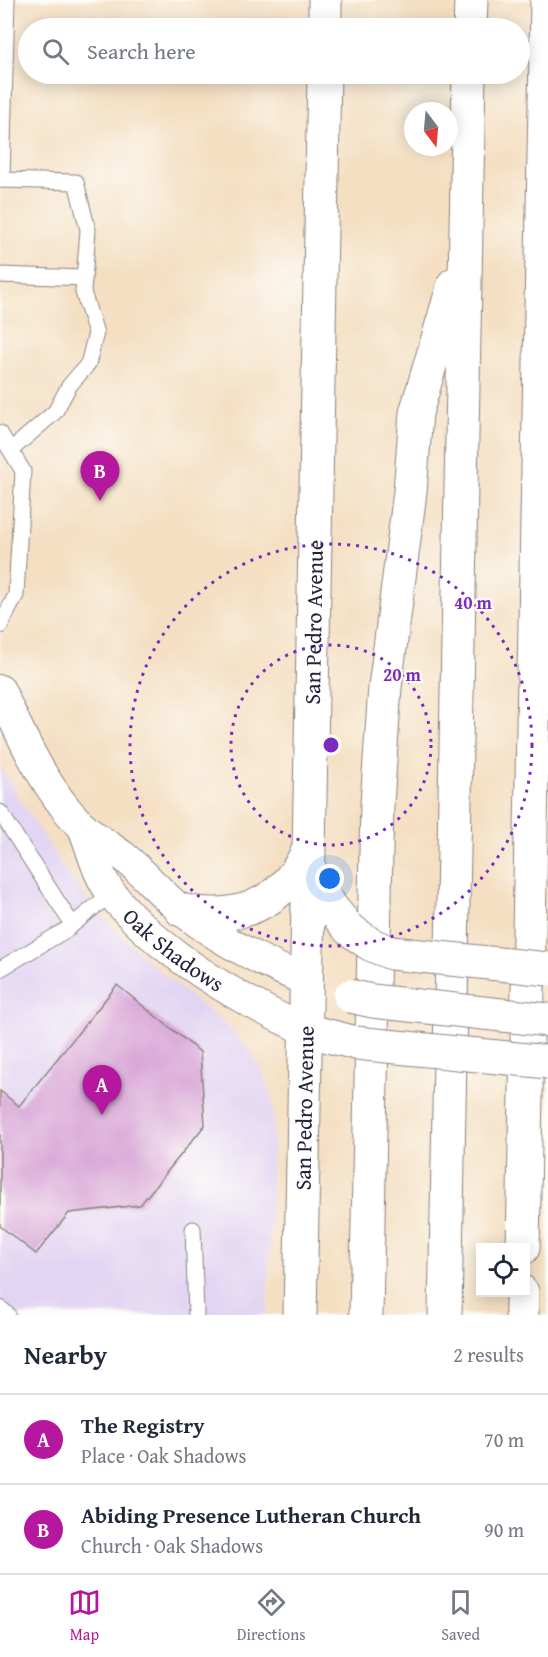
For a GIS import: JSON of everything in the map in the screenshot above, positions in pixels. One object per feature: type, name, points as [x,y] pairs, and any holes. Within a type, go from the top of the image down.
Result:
[{"type":"main road","points":[[325,0],[325,18]]},
{"type":"main road","points":[[470,18],[471,0]]},
{"type":"main road","points":[[523,1243],[538,1013],[547,0]]},
{"type":"main road","name":"San Pedro Avenue","points":[[300,1315],[324,84]]},
{"type":"main road","points":[[445,1315],[470,84]]},
{"type":"main road","points":[[366,1315],[377,804],[388,652],[410,492],[416,413],[466,242]]},
{"type":"main road","points":[[181,910],[220,914],[260,904],[289,884],[309,858],[331,907],[349,929],[370,944],[391,953],[548,969]]},
{"type":"main road","points":[[538,1013],[548,976]]},
{"type":"main road","points":[[307,981],[372,1001],[538,1013]]},
{"type":"main road","points":[[305,1030],[356,1042],[548,1062]]},
{"type":"main road","points":[[522,1297],[522,1315]]},
{"type":"street","name":"Oak Shadows","points":[[0,690],[7,724],[54,793],[84,830],[124,857],[181,910],[242,951],[307,981]]},
{"type":"street","name":"Oak Shadows","points":[[84,830],[100,874],[112,893],[163,943],[188,963],[255,1006],[305,1030]]},
{"type":"lane","points":[[7,0],[1,180],[76,182],[88,230],[83,292],[96,333],[88,364],[69,386],[55,412],[11,450]]},
{"type":"lane","points":[[0,275],[84,278]]},
{"type":"lane","points":[[0,433],[23,471],[16,595],[0,626]]},
{"type":"lane","points":[[0,812],[72,924]]},
{"type":"lane","points":[[0,969],[72,924],[112,893]]},
{"type":"lane","points":[[193,1229],[196,1315]]},
{"type":"lane","points":[[0,1308],[8,1315]]},
{"type":"shaded area","points":[[0,767],[70,878],[115,930],[160,972],[218,1018],[241,1040],[259,1065],[270,1090],[274,1115],[267,1315],[0,1315]]},
{"type":"building","points":[[117,985],[200,1052],[205,1125],[140,1205],[69,1213],[36,1254],[0,1226],[0,1091],[19,1106]]},
{"type":"place","name":"Abiding Presence Lutheran Church","points":[[100,501]]},
{"type":"place","name":"The Registry","points":[[102,1115]]}]
